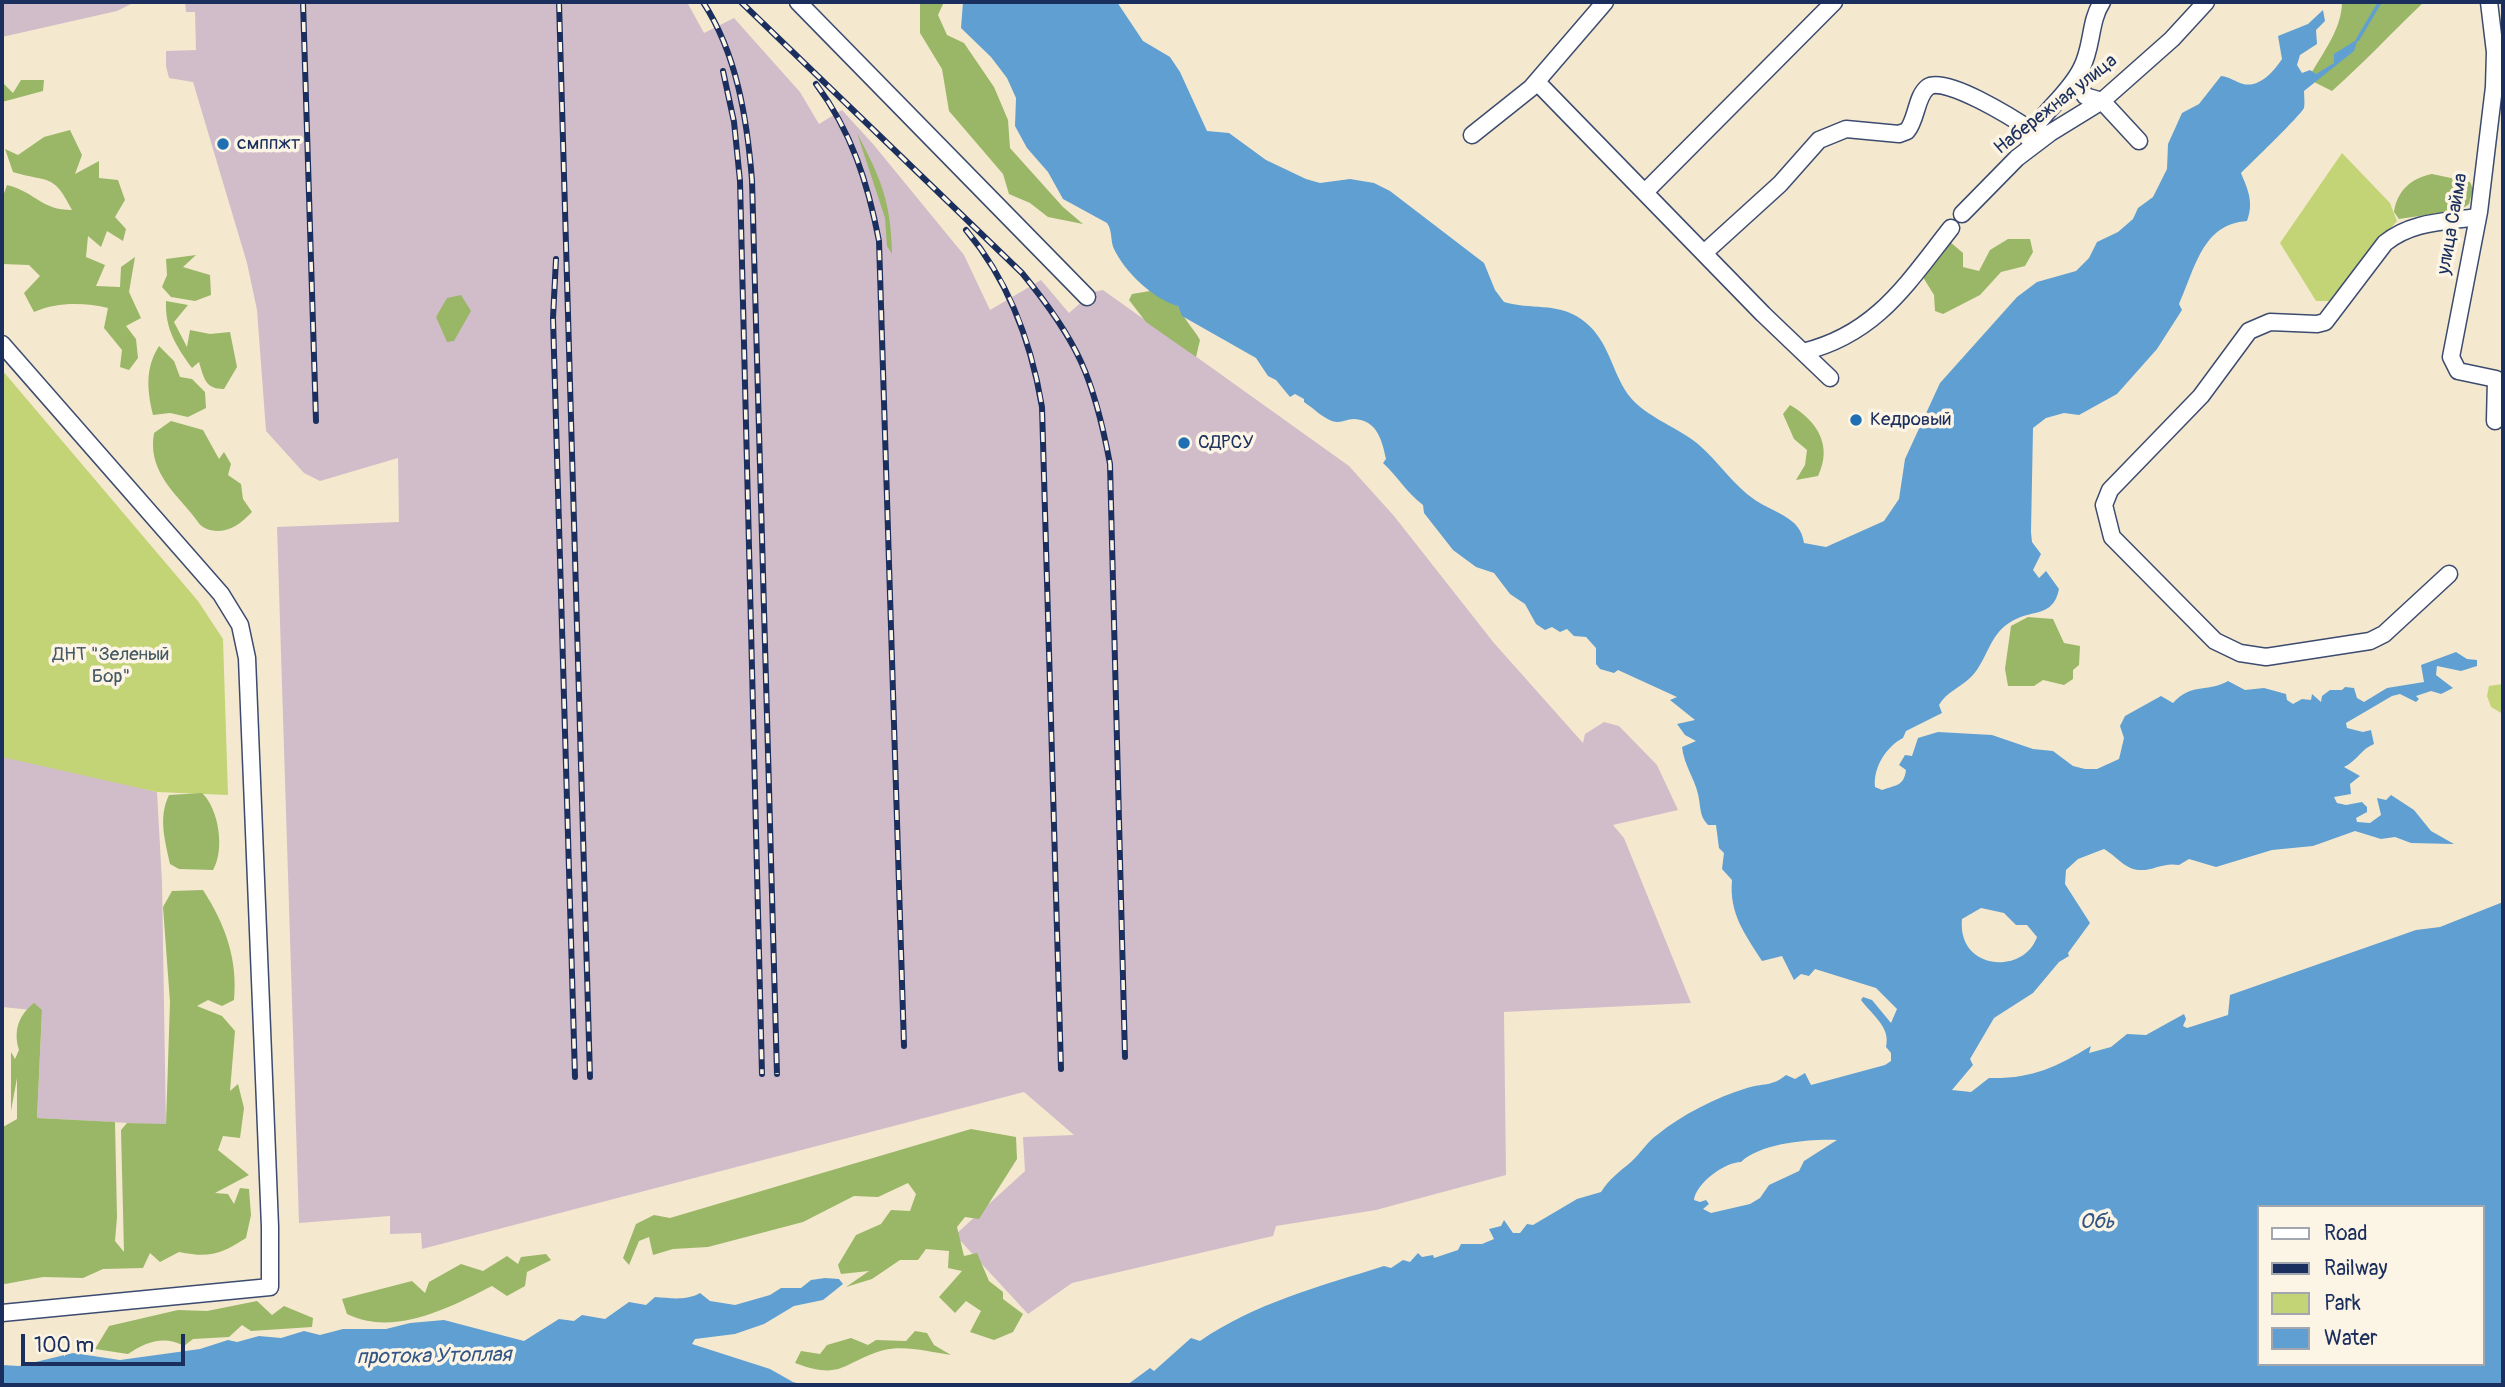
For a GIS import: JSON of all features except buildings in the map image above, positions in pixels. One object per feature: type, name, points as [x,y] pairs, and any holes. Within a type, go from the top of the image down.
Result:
[{"type":"street","points":[[798,2],[1087,298]]},
{"type":"street","points":[[1472,135],[1537,82],[1605,2]]},
{"type":"street","points":[[1646,191],[1834,2]]},
{"type":"street","points":[[2017,158],[2032,131],[2076,78],[2087,57],[2094,17],[2102,2]]},
{"type":"street","name":"Набережная улица","points":[[1962,214],[2017,158],[2050,133],[2102,101],[2172,39],[2206,2]]},
{"type":"street","name":"улица Сайма","points":[[2489,2],[2495,64],[2477,217],[2451,357],[2458,371],[2496,379],[2495,421]]},
{"type":"street","points":[[2076,78],[2085,96],[2102,101],[2139,141]]},
{"type":"street","points":[[1537,82],[1830,378]]},
{"type":"street","points":[[1704,253],[1780,184],[1819,140],[1846,129],[1899,134],[1907,131],[1924,92],[1932,85],[1942,84],[1965,94],[2032,131]]},
{"type":"street","points":[[2449,574],[2384,634],[2370,641],[2287,656],[2266,657],[2240,653],[2215,640],[2112,537],[2104,505],[2110,490],[2201,396],[2249,331],[2270,322],[2325,322],[2385,243],[2396,234],[2410,227],[2477,217]]},
{"type":"street","points":[[1803,352],[1834,344],[1868,324],[1951,229]]},
{"type":"street","points":[[2,344],[221,594],[240,625],[247,658],[270,1227],[270,1287],[2,1313]]},
{"type":"shaded area","points":[[2,2],[135,2],[117,11],[2,37]]},
{"type":"shaded area","points":[[185,2],[687,2],[704,33],[734,18],[800,92],[819,124],[842,110],[873,144],[964,255],[990,310],[1041,280],[1069,313],[1093,292],[1103,290],[1349,466],[1394,516],[1494,643],[1583,743],[1585,734],[1604,722],[1619,726],[1657,765],[1678,810],[1613,825],[1624,838],[1691,1003],[1504,1012],[1506,1175],[1376,1210],[1276,1226],[1273,1236],[1072,1283],[1028,1314],[955,1235],[1025,1171],[1023,1137],[1074,1135],[1024,1092],[422,1249],[421,1233],[390,1234],[390,1216],[299,1223],[277,527],[399,522],[398,458],[320,481],[304,473],[266,431],[257,310],[247,263],[193,82],[169,78],[166,66],[166,51],[196,50],[195,12],[186,12]]},
{"type":"shaded area","points":[[10,756],[157,792],[162,882],[166,1125],[37,1118],[42,1011],[2,1007],[2,757]]},
{"type":"green space","points":[[920,2],[944,2],[938,15],[947,35],[964,43],[994,87],[1008,120],[1010,148],[1063,207],[1083,224],[1048,217],[1030,203],[1009,194],[1003,174],[949,111],[942,69],[920,33]]},
{"type":"green space","points":[[2342,2],[2424,2],[2332,91],[2308,79],[2335,32]]},
{"type":"green space","points":[[21,80],[44,80],[43,91],[2,102],[2,82],[13,93]]},
{"type":"green space","points":[[70,130],[82,155],[75,174],[99,161],[99,178],[118,180],[125,200],[115,217],[126,229],[123,241],[107,231],[101,247],[88,236],[86,257],[105,265],[96,286],[120,287],[121,267],[135,257],[129,292],[141,318],[126,326],[136,339],[138,358],[129,370],[120,367],[122,350],[104,328],[108,308],[70,304],[51,306],[34,312],[24,293],[40,276],[29,265],[2,264],[2,199],[7,185],[53,207],[72,210],[54,184],[13,172],[5,149],[18,155],[44,137]]},
{"type":"green space","points":[[857,133],[883,191],[892,254],[887,246],[885,218]]},
{"type":"green space","points":[[2342,153],[2390,203],[2397,221],[2329,301],[2316,301],[2280,243]]},
{"type":"green space","points":[[2432,174],[2470,182],[2473,189],[2469,204],[2460,210],[2399,219],[2394,212],[2402,192],[2412,182]]},
{"type":"green space","points":[[2008,239],[2030,239],[2033,252],[2025,266],[2001,272],[1980,295],[1943,314],[1935,311],[1934,295],[1921,274],[1949,241],[1963,253],[1963,267],[1979,271],[1990,250]]},
{"type":"green space","points":[[196,255],[183,267],[210,275],[211,295],[195,301],[171,297],[162,287],[167,275],[166,259]]},
{"type":"green space","points":[[1150,291],[1178,306],[1200,340],[1196,357],[1146,322],[1129,300],[1132,294]]},
{"type":"green space","points":[[461,295],[471,311],[454,341],[447,342],[436,317],[447,298]]},
{"type":"green space","points":[[166,301],[188,305],[174,322],[187,347],[190,330],[210,334],[230,332],[237,367],[224,389],[209,385],[199,362],[192,368],[181,352],[167,320]]},
{"type":"green space","points":[[159,346],[174,361],[180,377],[192,379],[205,392],[206,408],[188,417],[170,413],[153,415],[148,379],[154,354]]},
{"type":"green space","name":"ДНТ \"Зеленый Бор\"","points":[[2,370],[198,601],[223,639],[228,795],[157,792],[2,757]]},
{"type":"green space","points":[[1790,405],[1808,418],[1820,435],[1824,454],[1818,476],[1796,480],[1805,465],[1807,450],[1794,439],[1783,414]]},
{"type":"green space","points":[[171,421],[203,430],[219,459],[224,452],[231,464],[228,475],[241,484],[243,499],[252,512],[238,524],[223,531],[203,527],[162,477],[154,457],[154,433]]},
{"type":"green space","points":[[2028,617],[2053,619],[2064,643],[2080,646],[2079,665],[2073,670],[2073,679],[2064,685],[2043,680],[2034,686],[2008,686],[2005,669],[2011,626]]},
{"type":"green space","points":[[2503,684],[2503,714],[2491,707],[2487,696],[2489,686]]},
{"type":"green space","points":[[202,793],[216,819],[219,841],[217,862],[213,870],[179,869],[170,864],[166,846],[163,821],[166,804],[169,795]]},
{"type":"green space","points":[[203,890],[224,929],[232,956],[235,985],[234,1000],[222,1006],[208,1000],[197,1006],[222,1016],[235,1031],[230,1091],[238,1084],[244,1108],[240,1138],[223,1136],[218,1150],[249,1175],[215,1193],[228,1194],[234,1204],[240,1188],[249,1189],[251,1215],[246,1238],[214,1254],[179,1252],[160,1262],[150,1253],[143,1268],[103,1269],[83,1278],[43,1277],[5,1284],[2,1282],[2,1122],[3,1127],[17,1119],[17,1078],[11,1111],[11,1052],[15,1059],[19,1050],[17,1030],[21,1018],[34,1003],[42,1010],[37,1118],[115,1122],[115,1241],[124,1252],[121,1130],[127,1123],[166,1124],[170,1002],[163,907],[172,891]]},
{"type":"green space","points":[[971,1129],[1016,1137],[1017,1159],[979,1219],[965,1217],[957,1227],[964,1256],[977,1253],[989,1281],[1003,1292],[1003,1299],[1023,1314],[1013,1332],[994,1340],[970,1332],[981,1311],[966,1301],[955,1313],[939,1297],[962,1271],[948,1268],[949,1251],[926,1249],[918,1260],[900,1260],[872,1279],[846,1287],[869,1271],[841,1274],[838,1265],[856,1235],[881,1224],[891,1210],[910,1211],[916,1194],[908,1183],[878,1197],[854,1196],[803,1222],[708,1247],[673,1249],[653,1255],[649,1237],[639,1241],[629,1265],[623,1258],[636,1224],[654,1215],[670,1218]]},
{"type":"green space","points":[[546,1254],[551,1260],[527,1272],[525,1286],[507,1296],[492,1286],[440,1311],[421,1317],[402,1321],[365,1320],[347,1314],[342,1299],[412,1281],[425,1293],[429,1282],[461,1264],[483,1271],[507,1256],[518,1264],[521,1257]]},
{"type":"green space","points":[[257,1301],[272,1315],[284,1306],[313,1318],[312,1327],[251,1331],[242,1325],[229,1337],[193,1339],[184,1346],[169,1341],[155,1341],[128,1354],[95,1349],[109,1326],[178,1310],[207,1311]]},
{"type":"green space","points":[[915,1331],[927,1333],[934,1345],[951,1355],[900,1348],[884,1350],[833,1370],[795,1363],[801,1351],[820,1354],[827,1345],[851,1338],[868,1345],[876,1340],[906,1341]]},
{"type":"water","name":"Обь","points":[[963,2],[1117,2],[1143,41],[1170,57],[1180,72],[1207,131],[1229,133],[1266,160],[1306,179],[1320,183],[1350,179],[1374,183],[1390,191],[1484,263],[1495,290],[1504,302],[1553,308],[1581,319],[1597,334],[1625,390],[1640,407],[1698,444],[1755,500],[1792,521],[1802,534],[1804,543],[1826,547],[1884,521],[1899,499],[1905,459],[1940,383],[2017,297],[2037,282],[2076,271],[2089,258],[2097,242],[2118,232],[2133,219],[2138,208],[2153,197],[2167,169],[2168,144],[2182,113],[2199,104],[2221,76],[2249,85],[2266,78],[2282,59],[2278,36],[2308,24],[2323,10],[2325,21],[2316,30],[2317,44],[2300,55],[2297,65],[2302,73],[2310,70],[2316,74],[2334,63],[2334,54],[2358,39],[2354,51],[2304,91],[2304,108],[2301,113],[2241,173],[2250,202],[2247,221],[2220,230],[2202,250],[2179,304],[2182,310],[2157,349],[2117,394],[2079,415],[2064,413],[2046,418],[2033,428],[2031,532],[2032,542],[2041,554],[2033,570],[2039,578],[2046,571],[2059,589],[2056,598],[2046,609],[2017,618],[2002,628],[1972,676],[1942,700],[1939,705],[1942,713],[1906,731],[1903,738],[1887,752],[1876,772],[1875,787],[1882,790],[1901,782],[1906,770],[1899,765],[1905,755],[1912,756],[1918,738],[1938,732],[1992,735],[2033,749],[2053,751],[2073,766],[2097,769],[2119,759],[2124,738],[2120,726],[2125,716],[2161,696],[2173,703],[2187,692],[2228,681],[2245,690],[2264,688],[2286,694],[2287,700],[2293,704],[2302,699],[2311,700],[2312,694],[2321,702],[2322,696],[2330,690],[2342,690],[2345,687],[2354,688],[2357,698],[2364,702],[2387,688],[2424,682],[2421,665],[2456,652],[2467,659],[2477,660],[2477,666],[2461,671],[2437,666],[2436,675],[2453,688],[2441,694],[2431,691],[2416,696],[2419,699],[2416,702],[2400,694],[2392,696],[2346,723],[2347,728],[2363,732],[2371,730],[2374,744],[2344,767],[2360,776],[2350,784],[2351,794],[2334,797],[2337,803],[2346,805],[2362,802],[2367,807],[2367,812],[2356,818],[2357,822],[2370,823],[2381,815],[2377,798],[2386,800],[2391,795],[2414,810],[2431,831],[2454,844],[2411,843],[2395,837],[2381,839],[2355,831],[2313,846],[2272,850],[2216,867],[2189,859],[2179,865],[2134,869],[2104,849],[2078,859],[2066,870],[2065,884],[2090,923],[2068,953],[2069,956],[2059,962],[2033,993],[1994,1018],[1970,1059],[1973,1065],[1952,1090],[1971,1092],[1989,1078],[2018,1077],[2042,1071],[2091,1046],[2089,1053],[2111,1047],[2127,1034],[2146,1035],[2184,1014],[2186,1019],[2183,1026],[2187,1028],[2228,1015],[2230,995],[2416,930],[2440,927],[2503,902],[2503,1385],[1127,1385],[1150,1368],[1154,1371],[1191,1338],[1200,1341],[1243,1316],[1289,1297],[1384,1266],[1391,1268],[1403,1260],[1410,1262],[1418,1253],[1422,1257],[1433,1255],[1434,1258],[1458,1250],[1461,1244],[1482,1244],[1494,1239],[1489,1229],[1501,1226],[1504,1220],[1513,1233],[1520,1233],[1527,1224],[1533,1225],[1577,1199],[1601,1192],[1611,1179],[1667,1127],[1723,1097],[1771,1083],[1786,1075],[1795,1079],[1805,1073],[1811,1085],[1885,1065],[1891,1061],[1891,1053],[1886,1047],[1886,1033],[1861,1000],[1863,997],[1872,1000],[1891,1023],[1897,1009],[1876,988],[1815,969],[1809,976],[1801,974],[1794,980],[1782,956],[1762,961],[1736,913],[1732,880],[1722,869],[1724,853],[1719,848],[1716,825],[1708,825],[1702,815],[1682,747],[1696,741],[1685,735],[1677,724],[1695,720],[1670,700],[1677,697],[1618,670],[1614,673],[1600,669],[1596,664],[1596,648],[1586,637],[1574,636],[1567,629],[1560,632],[1552,627],[1545,630],[1536,624],[1525,604],[1510,594],[1494,573],[1476,567],[1453,550],[1424,513],[1423,505],[1383,463],[1386,459],[1380,438],[1368,423],[1354,419],[1332,421],[1304,402],[1304,399],[1295,394],[1290,397],[1276,380],[1268,376],[1256,358],[1182,316],[1178,306],[1141,284],[1119,258],[1107,223],[1063,199],[1048,172],[1027,148],[1015,126],[1016,98],[1007,78],[991,57],[961,28]],"holes":[[[1981,908],[2004,913],[2016,925],[2027,925],[2037,937],[2030,949],[2019,958],[2006,962],[1980,958],[1970,949],[1963,936],[1962,919]],[[1837,1140],[1804,1161],[1799,1171],[1769,1185],[1760,1198],[1750,1204],[1711,1213],[1703,1209],[1709,1204],[1706,1200],[1694,1200],[1700,1187],[1712,1175],[1761,1150],[1800,1142]]]},
{"type":"water","name":"протока Утоплая","points":[[839,1279],[843,1284],[823,1300],[794,1306],[764,1324],[735,1334],[695,1339],[692,1344],[770,1369],[793,1382],[805,1385],[2,1385],[2,1365],[19,1366],[73,1353],[120,1360],[200,1349],[228,1340],[237,1342],[259,1336],[281,1338],[304,1331],[320,1335],[343,1329],[386,1329],[410,1323],[444,1320],[524,1341],[559,1319],[574,1321],[582,1315],[605,1319],[629,1302],[646,1305],[655,1297],[684,1298],[700,1293],[710,1301],[735,1305],[770,1295],[781,1288],[801,1288],[811,1280]]},
{"type":"waterway","points":[[2358,39],[2380,2]]},
{"type":"railway","points":[[303,2],[316,421]]},
{"type":"railway","points":[[559,2],[590,1077]]},
{"type":"railway","points":[[703,2],[715,22],[732,65],[743,111],[752,180],[777,1074]]},
{"type":"railway","points":[[741,2],[1022,273],[1057,319],[1090,384],[1110,464],[1125,1057]]},
{"type":"railway","points":[[723,71],[734,122],[740,181],[762,1074]]},
{"type":"railway","points":[[816,84],[829,102],[857,159],[870,199],[879,241],[904,1046]]},
{"type":"railway","points":[[966,230],[994,270],[1016,313],[1032,359],[1042,407],[1061,1069]]},
{"type":"railway","points":[[556,259],[553,318],[575,1077]]},
{"type":"place","name":"смппжт","points":[[223,144]]},
{"type":"place","name":"Кедровый","points":[[1856,420]]},
{"type":"place","name":"СДРСУ","points":[[1184,443]]}]
